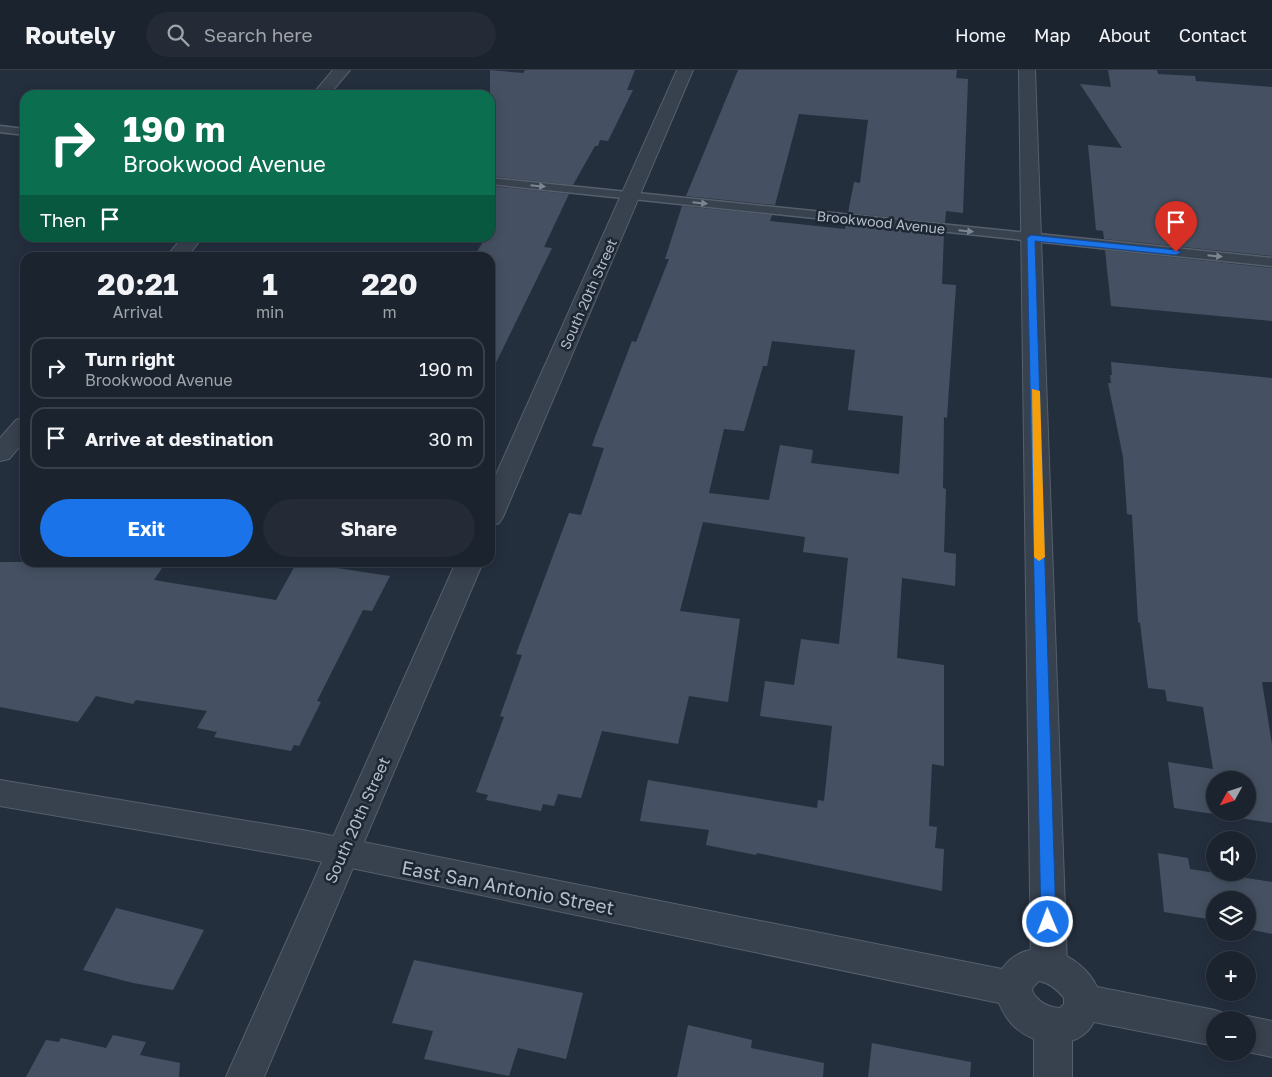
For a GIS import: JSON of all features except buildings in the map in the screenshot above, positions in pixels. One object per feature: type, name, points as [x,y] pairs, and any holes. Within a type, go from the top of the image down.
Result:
[{"type":"street","points":[[324,90],[342,70]]},
{"type":"street","name":"South 20th Street","points":[[495,506],[685,70]]},
{"type":"street","points":[[1027,70],[1049,964]]},
{"type":"street","points":[[180,252],[189,242]]},
{"type":"street","points":[[0,453],[20,431]]},
{"type":"street","name":"South 20th Street","points":[[245,1077],[468,567]]},
{"type":"street","name":"East San Antonio Street","points":[[0,793],[342,853],[1014,989]]},
{"type":"street","points":[[1049,964],[1070,976],[1078,986],[1083,1002],[1080,1014],[1066,1026],[1053,1027],[1034,1021],[1024,1012],[1018,1002],[1014,989],[1014,981],[1019,972],[1028,966],[1049,964]]},
{"type":"street","points":[[1083,1002],[1206,1026]]},
{"type":"street","points":[[1053,1027],[1053,1077]]},
{"type":"street","points":[[1256,1036],[1272,1039]]},
{"type":"lane","points":[[0,130],[20,132]]},
{"type":"lane","name":"Brookwood Avenue","points":[[495,182],[1272,262]]},
{"type":"slow traffic","points":[[1035,391],[1039,557]]},
{"type":"route","points":[[1048,922],[1031,238],[1176,252]]}]
